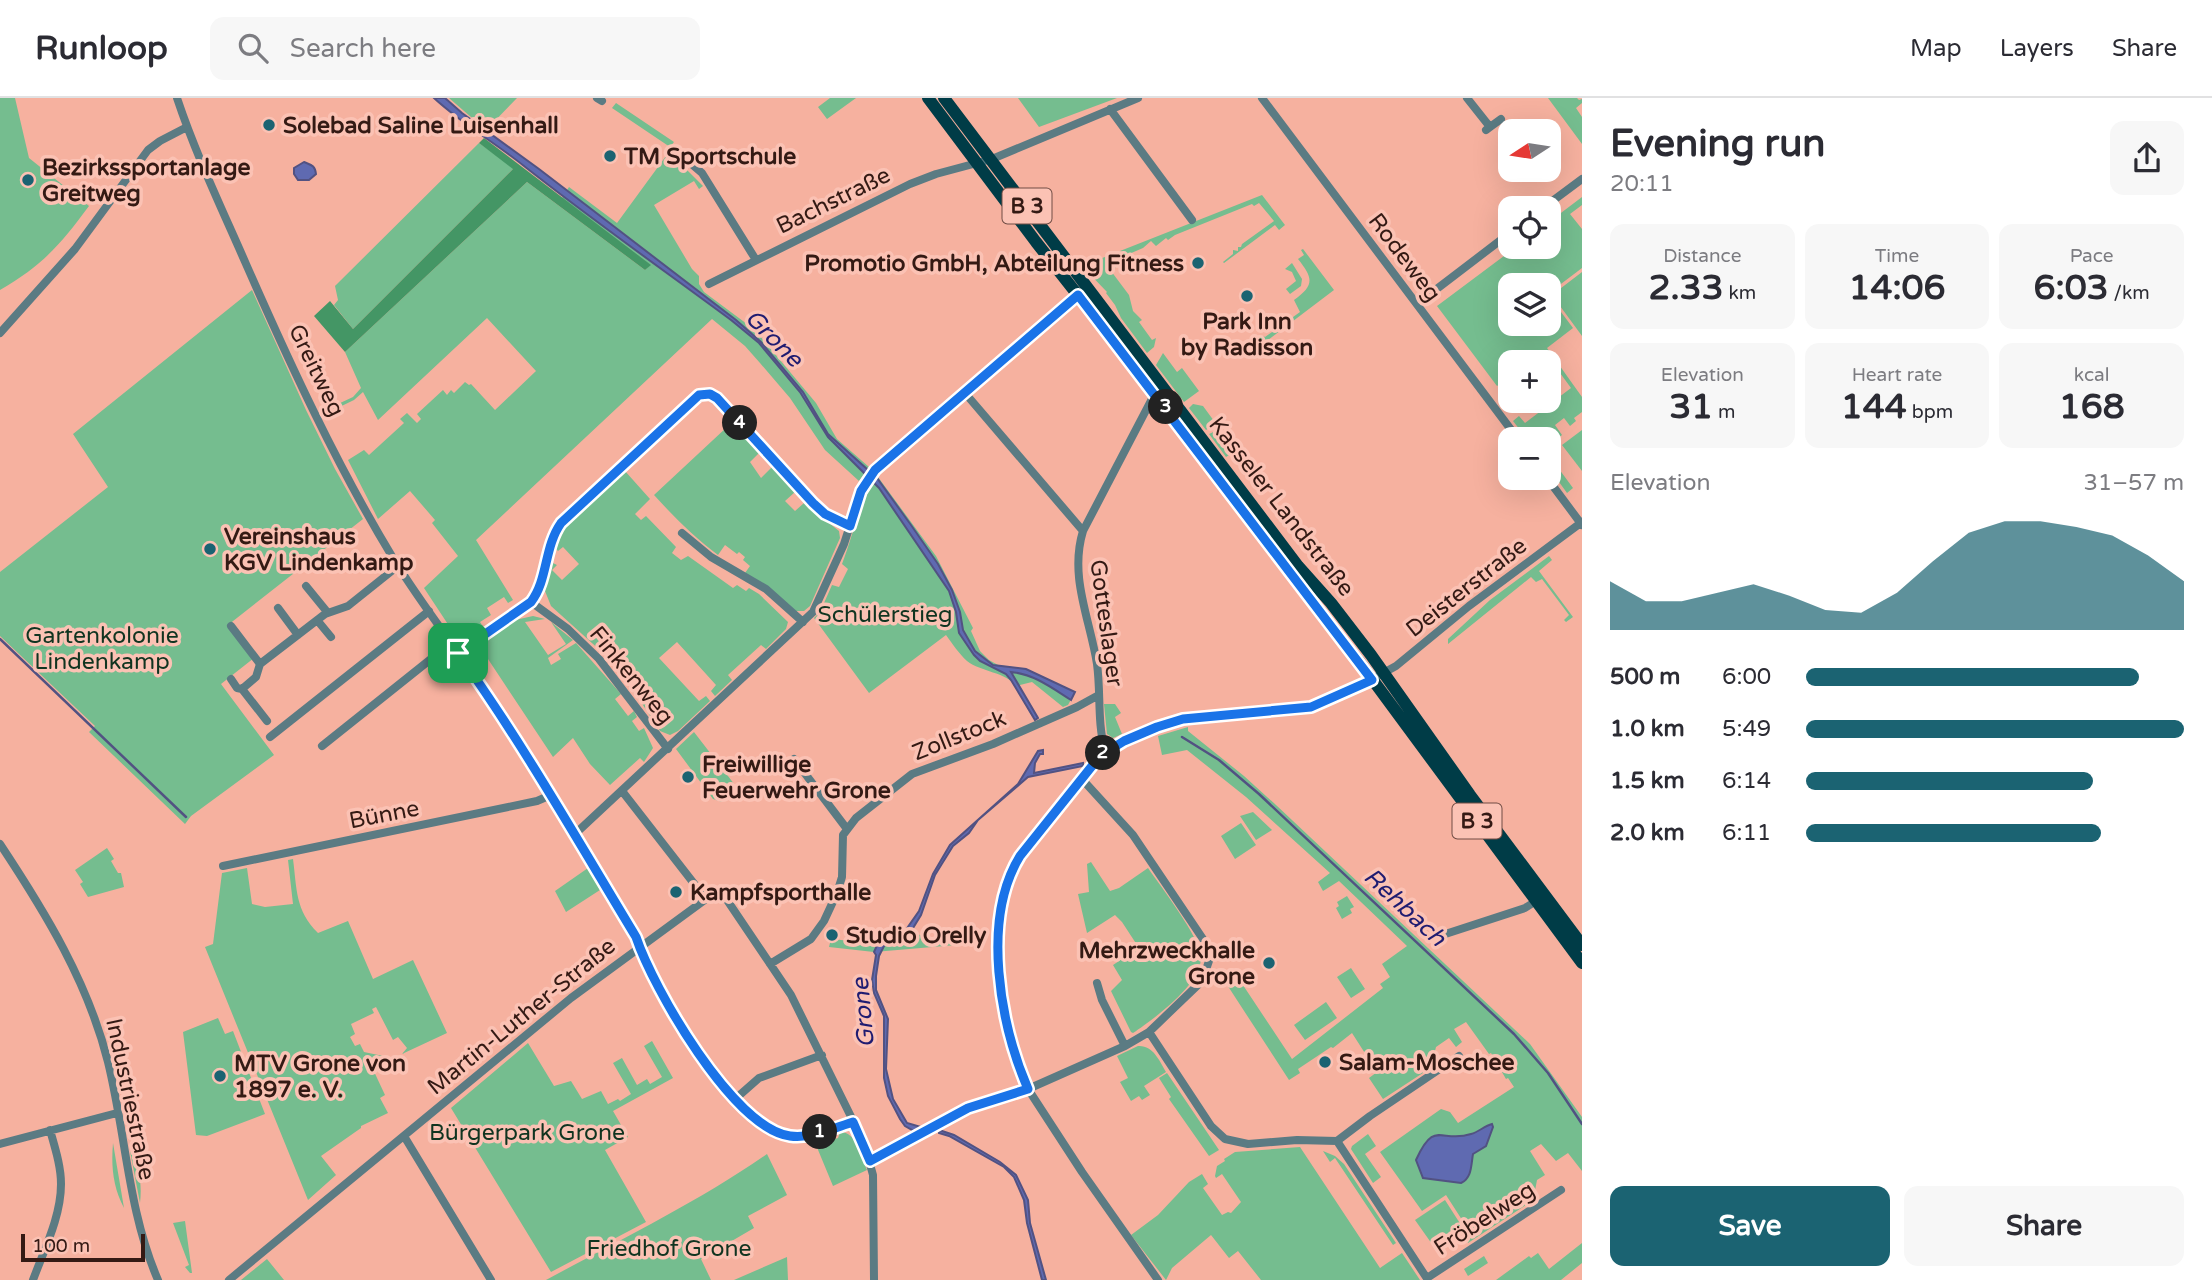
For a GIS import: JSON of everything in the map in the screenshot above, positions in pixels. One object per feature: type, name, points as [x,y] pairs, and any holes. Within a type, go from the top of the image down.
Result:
[{"type":"main road","name":"Kasseler Landstraße","points":[[928,98],[1078,295],[1470,795],[1582,945]]},
{"type":"main road","name":"Kasseler Landstraße","points":[[944,98],[1298,566],[1331,603],[1378,677],[1582,963]]},
{"type":"street","name":"Greitweg","points":[[177,98],[264,304],[362,504],[398,566],[493,702],[575,834],[636,937],[678,1023],[724,1090],[775,1132],[791,1136],[814,1134],[853,1122]]},
{"type":"street","name":"Bachstraße","points":[[709,284],[910,184],[992,159],[1138,98]]},
{"type":"street","name":"Rodeweg","points":[[1262,98],[1509,427]]},
{"type":"street","points":[[1467,98],[1488,129],[1498,121]]},
{"type":"street","points":[[1110,109],[1192,220]]},
{"type":"street","points":[[0,333],[75,249],[148,150],[187,127]]},
{"type":"street","points":[[674,149],[702,173],[756,260]]},
{"type":"street","points":[[1559,196],[1582,179]]},
{"type":"street","points":[[1417,304],[1498,242]]},
{"type":"street","points":[[575,834],[815,609],[850,526],[861,491],[870,476],[1078,295]]},
{"type":"street","points":[[965,393],[1083,531]]},
{"type":"street","name":"Gotteslager","points":[[1105,751],[1097,696],[1097,664],[1082,602],[1077,562],[1083,531],[1155,393]]},
{"type":"street","points":[[458,653],[531,602],[538,590],[551,542],[561,523],[702,394],[717,398],[825,514],[850,526]]},
{"type":"street","points":[[1556,490],[1582,523]]},
{"type":"street","name":"Deisterstraße","points":[[1378,677],[1582,523]]},
{"type":"street","points":[[682,533],[711,557],[766,589],[803,622]]},
{"type":"street","points":[[242,689],[256,677],[260,664],[317,620],[348,606],[398,566]]},
{"type":"street","points":[[306,586],[328,613]]},
{"type":"street","name":"Finkenweg","points":[[531,602],[561,623],[599,659],[668,749]]},
{"type":"street","points":[[278,608],[298,635]]},
{"type":"street","points":[[270,737],[429,611]]},
{"type":"street","points":[[317,620],[331,637]]},
{"type":"street","points":[[231,626],[260,664]]},
{"type":"street","points":[[322,746],[452,643]]},
{"type":"street","points":[[1158,1280],[1028,1089],[1012,1046],[1001,995],[999,945],[1004,895],[1010,872],[1081,778],[1105,751],[1144,732],[1183,719],[1311,707],[1378,677]]},
{"type":"street","points":[[230,679],[237,688],[242,689],[267,721]]},
{"type":"street","name":"Zollstock","points":[[847,829],[856,818],[912,774],[993,744],[1097,696]]},
{"type":"street","points":[[771,964],[811,939],[824,921],[842,877],[842,839],[847,829],[794,759]]},
{"type":"street","points":[[870,1161],[968,1108],[1028,1089],[1125,1046],[1149,1032],[1202,981],[1208,968],[1208,949],[1205,942],[1140,844],[1081,778]]},
{"type":"street","points":[[622,791],[709,897],[722,896],[727,900],[791,995],[822,1055],[870,1161],[873,1175],[874,1280]]},
{"type":"street","name":"Bünne","points":[[223,866],[419,827],[537,801],[551,795]]},
{"type":"street","name":"Industriestraße","points":[[0,844],[50,923],[77,975],[102,1041],[135,1206],[158,1280]]},
{"type":"street","name":"Martin-Luther-Straße","points":[[229,1280],[571,998],[709,897]]},
{"type":"street","points":[[1430,939],[1525,908],[1536,901]]},
{"type":"street","points":[[1097,983],[1102,1000],[1125,1046]]},
{"type":"street","points":[[1149,1032],[1211,1126],[1225,1139],[1248,1144],[1297,1140],[1338,1141],[1459,1056]]},
{"type":"street","points":[[734,1100],[760,1078],[822,1055]]},
{"type":"street","points":[[0,1143],[117,1113]]},
{"type":"street","points":[[33,1280],[58,1210],[60,1196],[60,1172],[50,1130]]},
{"type":"street","points":[[404,1136],[491,1280]]},
{"type":"street","points":[[1338,1141],[1428,1279]]},
{"type":"street","name":"Fröbelweg","points":[[1428,1279],[1561,1190]]},
{"type":"street","name":"Industriestraße","points":[[151,1257],[164,1280]]},
{"type":"green space","name":"Bezirkssportanlage Greitweg","points":[[0,98],[15,98],[29,158],[89,206],[50,253],[28,272],[0,290]]},
{"type":"green space","points":[[449,98],[517,98],[486,130]]},
{"type":"green space","points":[[830,98],[856,98],[827,119],[818,107]]},
{"type":"green space","points":[[1018,98],[1117,98],[1039,127]]},
{"type":"green space","points":[[1548,98],[1582,99],[1582,103],[1576,108],[1582,117],[1582,144]]},
{"type":"green space","points":[[616,103],[674,142],[670,147],[612,108]]},
{"type":"green space","points":[[484,138],[651,265],[645,270],[527,182],[345,352],[314,316],[330,301],[353,329],[513,169],[479,143]]},
{"type":"green space","points":[[479,143],[514,168],[353,329],[334,305],[338,300],[335,286]]},
{"type":"green space","points":[[666,156],[666,160],[674,167],[681,164],[703,186],[699,189],[694,181],[654,205],[692,269],[699,276],[699,284],[704,292],[755,330],[816,403],[837,439],[869,467],[859,481],[825,450],[790,398],[760,363],[745,346],[712,319],[476,540],[513,600],[508,603],[504,597],[487,608],[491,615],[480,622],[484,628],[459,641],[424,588],[458,556],[432,523],[435,520],[410,491],[378,519],[348,460],[364,450],[369,455],[404,423],[400,419],[407,413],[417,423],[421,419],[417,414],[443,390],[447,395],[451,390],[454,393],[465,382],[471,384],[495,410],[536,371],[487,318],[378,420],[363,392],[354,400],[325,414],[323,411],[353,397],[361,388],[345,352],[527,182],[645,270],[650,265],[562,198],[569,187],[617,223]]},
{"type":"green space","points":[[1262,195],[1285,225],[1279,230],[1275,225],[1224,263],[1233,254],[1233,250],[1238,251],[1238,247],[1274,221],[1259,203],[1168,240],[1166,238],[1156,246],[1151,241],[1143,248],[1115,260],[1118,266],[1111,271],[1129,295],[1133,311],[1142,320],[1139,322],[1152,340],[1156,338],[1154,347],[1147,353],[1121,318],[1107,292],[1082,266]]},
{"type":"green space","points":[[1582,197],[1582,205],[1570,214],[1582,229],[1582,268],[1561,284],[1561,273],[1498,273],[1498,336],[1561,336],[1561,312],[1573,328],[1547,348],[1548,350],[1498,350],[1497,386],[1437,306],[1500,259],[1561,259],[1561,213]]},
{"type":"green space","points":[[1303,249],[1334,290],[1264,343],[1259,338],[1265,337],[1300,312],[1294,300],[1306,290],[1310,281],[1307,271],[1298,259],[1304,255],[1301,250]]},
{"type":"green space","points":[[1292,263],[1302,279],[1301,286],[1290,294],[1286,289],[1296,281],[1292,272],[1285,269]]},
{"type":"green space","points":[[1582,272],[1582,336],[1561,307],[1561,288]]},
{"type":"green space","name":"Gartenkolonie Lindenkamp","points":[[252,290],[306,410],[363,519],[228,625],[254,658],[221,684],[274,755],[191,816],[185,824],[89,732],[95,726],[0,636],[0,572],[108,487],[73,434]]},
{"type":"green space","points":[[1163,353],[1177,372],[1182,368],[1199,391],[1184,402],[1156,365]]},
{"type":"green space","points":[[1561,368],[1582,397],[1582,412],[1574,418],[1576,421],[1570,426],[1564,418],[1555,425],[1556,427],[1518,427],[1513,421],[1519,416],[1525,423],[1538,413],[1561,413],[1561,396],[1571,388],[1561,374]]},
{"type":"green space","points":[[1193,404],[1203,406],[1214,421],[1206,430],[1189,408]]},
{"type":"green space","points":[[727,427],[737,438],[742,434],[759,453],[750,462],[761,478],[772,467],[795,492],[785,501],[795,511],[804,503],[839,531],[840,538],[810,606],[804,611],[796,611],[745,573],[750,566],[739,552],[737,554],[725,545],[718,555],[654,495]]},
{"type":"green space","points":[[1220,429],[1232,446],[1232,453],[1226,457],[1209,434]]},
{"type":"green space","points":[[1582,430],[1582,471],[1562,445]]},
{"type":"green space","points":[[625,471],[650,499],[635,514],[641,520],[646,516],[676,547],[672,553],[681,560],[688,556],[733,588],[737,585],[746,591],[749,588],[788,622],[786,629],[766,649],[761,645],[728,675],[732,680],[715,696],[711,691],[716,685],[677,642],[659,658],[699,701],[706,696],[710,701],[678,731],[670,735],[660,731],[603,653],[551,606],[545,591],[551,562],[557,565],[552,570],[562,580],[579,564],[563,547],[558,551],[556,549],[562,532]]},
{"type":"green space","points":[[1561,472],[1573,488],[1567,493],[1561,485]]},
{"type":"green space","name":"Schülerstieg","points":[[878,477],[936,556],[973,628],[971,631],[980,651],[998,665],[1026,669],[1075,692],[1068,705],[1063,707],[1032,682],[1016,686],[1006,678],[973,665],[961,655],[946,635],[869,693],[814,618],[820,612],[832,585],[839,587],[848,569],[842,564],[861,508]]},
{"type":"green space","points":[[1549,556],[1552,560],[1539,571],[1573,617],[1566,622],[1564,620],[1569,615],[1542,579],[1536,582],[1531,577],[1448,644],[1448,639],[1490,600]]},
{"type":"green space","points":[[533,616],[545,619],[525,622],[548,655],[566,644],[551,622],[573,640],[548,658],[551,665],[561,659],[558,654],[576,643],[621,694],[615,699],[628,716],[634,711],[637,717],[632,721],[639,731],[644,728],[653,748],[644,762],[640,758],[610,785],[590,764],[573,738],[553,757],[486,656],[480,660],[473,649],[515,620]]},
{"type":"green space","points":[[1104,704],[1115,704],[1121,713],[1115,717],[1122,734],[1113,738],[1107,734]]},
{"type":"green space","points":[[1188,727],[1188,731],[1276,805],[1530,1044],[1582,1117],[1582,1171],[1568,1153],[1556,1161],[1541,1144],[1530,1151],[1545,1175],[1537,1180],[1534,1196],[1529,1203],[1468,1243],[1460,1230],[1466,1226],[1446,1195],[1422,1211],[1380,1152],[1441,1109],[1450,1112],[1458,1123],[1514,1087],[1466,1022],[1454,1029],[1462,1042],[1456,1047],[1449,1038],[1436,1047],[1432,1063],[1426,1071],[1383,1099],[1369,1078],[1377,1072],[1352,1033],[1298,1069],[1300,1073],[1289,1080],[1222,977],[1233,970],[1292,1059],[1383,988],[1380,984],[1390,977],[1382,964],[1407,946],[1339,881],[1323,891],[1318,882],[1330,873],[1246,797],[1187,750],[1162,755],[1158,736]]},
{"type":"green space","points":[[694,732],[738,789],[722,802],[713,799],[676,749]]},
{"type":"green space","points":[[1253,812],[1272,830],[1256,840],[1240,816]]},
{"type":"green space","points":[[1241,823],[1256,845],[1235,859],[1221,836]]},
{"type":"green space","points":[[107,848],[114,859],[111,861],[118,873],[121,873],[124,887],[88,897],[75,870]]},
{"type":"green space","points":[[293,859],[301,907],[310,924],[318,933],[348,921],[373,979],[413,960],[447,1033],[402,1054],[407,1048],[398,1037],[393,1040],[376,1007],[372,1009],[374,1013],[351,1024],[355,1034],[350,1037],[355,1046],[360,1044],[364,1052],[383,1056],[370,1063],[385,1095],[380,1098],[388,1113],[361,1126],[321,1156],[336,1175],[308,1200],[205,947],[213,944],[222,873],[247,868],[252,904],[265,907],[293,904],[288,860]]},
{"type":"green space","points":[[1091,862],[1110,891],[1148,868],[1179,912],[1199,948],[1201,957],[1194,978],[1164,1010],[1133,1033],[1111,991],[1122,980],[1113,965],[1139,948],[1115,915],[1087,933],[1078,894],[1089,892],[1087,864]]},
{"type":"green space","points":[[588,868],[600,890],[566,912],[555,891]]},
{"type":"green space","points":[[1347,896],[1354,907],[1350,909],[1352,913],[1342,919],[1336,908],[1339,906],[1337,902]]},
{"type":"green space","points":[[905,931],[936,939],[955,940],[956,945],[874,952],[829,947],[831,939],[871,943]]},
{"type":"green space","points":[[1351,968],[1365,989],[1351,998],[1337,977]]},
{"type":"green space","points":[[1326,1002],[1337,1018],[1305,1040],[1294,1025]]},
{"type":"green space","name":"MTV Grone von 1897 e. V.","points":[[218,1018],[225,1034],[233,1031],[265,1114],[207,1136],[196,1135],[183,1032]]},
{"type":"green space","name":"Bürgerpark Grone","points":[[652,1041],[673,1078],[613,1111],[628,1137],[605,1150],[646,1222],[551,1272],[451,1108],[528,1043],[554,1086],[571,1081],[582,1099],[601,1091],[608,1104],[618,1099],[620,1101],[631,1094],[613,1063],[622,1058],[637,1085],[647,1079],[650,1084],[662,1077],[644,1046]]},
{"type":"green space","points":[[1138,1046],[1152,1051],[1166,1072],[1144,1086],[1150,1095],[1142,1100],[1139,1096],[1131,1101],[1120,1082],[1128,1078],[1117,1056]]},
{"type":"green space","points":[[1167,1073],[1219,1150],[1209,1156],[1169,1099],[1171,1097],[1159,1078]]},
{"type":"green space","points":[[840,1132],[846,1133],[854,1140],[867,1170],[833,1186],[816,1145],[838,1138]]},
{"type":"green space","points":[[1368,1134],[1376,1146],[1365,1154],[1381,1177],[1373,1183],[1351,1149]]},
{"type":"green space","points":[[113,1143],[124,1208],[114,1177]]},
{"type":"green space","points":[[1300,1147],[1380,1268],[1402,1253],[1420,1280],[1261,1280],[1238,1251],[1229,1258],[1211,1235],[1172,1268],[1166,1280],[1131,1235],[1158,1215],[1189,1182],[1202,1174],[1208,1184],[1203,1188],[1222,1215],[1231,1213],[1241,1202],[1222,1174],[1216,1178],[1215,1176],[1217,1166],[1225,1161],[1224,1159],[1235,1152]]},
{"type":"green space","points":[[130,1151],[140,1176],[140,1203]]},
{"type":"green space","points":[[1323,1151],[1335,1156],[1344,1164],[1396,1243],[1393,1245],[1335,1158],[1330,1162]]},
{"type":"green space","name":"Friedhof Grone","points":[[767,1154],[787,1195],[748,1216],[754,1228],[701,1259],[711,1280],[546,1280],[687,1204]]},
{"type":"green space","points":[[1445,1200],[1461,1225],[1432,1244],[1415,1220]]},
{"type":"green space","points":[[185,1221],[192,1273],[185,1267],[189,1265],[173,1223]]},
{"type":"green space","points":[[1582,1243],[1582,1263],[1561,1280],[1496,1280],[1529,1256],[1531,1258],[1538,1253],[1549,1269]]},
{"type":"green space","points":[[1484,1256],[1488,1263],[1468,1276],[1464,1269]]},
{"type":"green space","points":[[787,1257],[788,1280],[734,1280]]},
{"type":"green space","points":[[267,1259],[284,1280],[241,1280]]},
{"type":"water","points":[[434,98],[445,98],[736,320],[761,342],[803,392],[828,434],[877,478],[911,525],[952,590],[963,630],[975,651],[993,665],[1026,669],[1075,692],[1071,700],[1035,679],[1011,672],[1038,718],[1035,720],[1006,674],[974,655],[959,633],[949,591],[879,488],[828,437],[800,392],[759,343]]},
{"type":"water","points":[[304,162],[314,167],[316,174],[309,180],[298,180],[294,168]]},
{"type":"water","points":[[1043,750],[1035,763],[1034,773],[1083,763],[1083,766],[1028,777],[978,820],[969,833],[953,846],[935,875],[921,915],[910,933],[885,944],[879,956],[876,990],[888,1019],[886,1069],[893,1099],[907,1123],[921,1127],[914,1131],[905,1126],[888,1096],[884,1078],[884,1016],[874,993],[872,980],[876,955],[874,952],[879,941],[905,931],[919,911],[933,874],[950,845],[1018,784],[1038,751]]},
{"type":"water","points":[[1492,1124],[1486,1146],[1473,1154],[1465,1181],[1461,1183],[1423,1178],[1416,1160],[1428,1140],[1439,1135],[1471,1134]]},
{"type":"water","points":[[939,1130],[954,1135],[1000,1162],[1016,1175],[1028,1200],[1030,1223],[1046,1280],[1042,1280],[1027,1223],[1024,1200],[1014,1177],[1004,1167],[939,1133]]},
{"type":"waterway","points":[[0,639],[186,817]]},
{"type":"waterway","name":"Rehbach","points":[[1182,737],[1219,760],[1259,794],[1514,1034],[1548,1073],[1582,1124]]},
{"type":"place","name":"Solebad Saline Luisenhall","points":[[269,125]]},
{"type":"place","name":"TM Sportschule","points":[[610,156]]},
{"type":"place","name":"Bezirkssportanlage Greitweg","points":[[28,180]]},
{"type":"place","name":"Promotio GmbH, Abteilung Fitness","points":[[1198,263]]},
{"type":"place","name":"Park Inn by Radisson","points":[[1247,296]]},
{"type":"place","name":"Vereinshaus KGV Lindenkamp","points":[[210,549]]},
{"type":"place","name":"Freiwillige Feuerwehr Grone","points":[[688,777]]},
{"type":"place","name":"Kampfsporthalle","points":[[676,892]]},
{"type":"place","name":"Studio Orelly","points":[[832,935]]},
{"type":"place","name":"Mehrzweckhalle Grone","points":[[1269,963]]},
{"type":"place","name":"Salam-Moschee","points":[[1325,1062]]},
{"type":"place","name":"MTV Grone von 1897 e. V.","points":[[220,1076]]},
{"type":"route","points":[[1078,295],[1372,680],[1311,707],[1192,718],[1169,723],[1105,751],[1028,844],[1010,872],[1006,884],[999,945],[999,980],[1006,1024],[1028,1089],[968,1108],[870,1161],[853,1122],[814,1134],[791,1136],[775,1132],[724,1090],[678,1023],[643,957],[636,937],[550,792],[493,702],[458,653],[531,602],[538,590],[551,542],[561,523],[699,395],[710,394],[717,398],[813,503],[825,514],[850,526],[861,491],[875,470],[1078,295]]},
{"type":"water label","name":"Grone","points":[[774,338]]},
{"type":"water label","name":"Grone","points":[[863,1013]]}]
